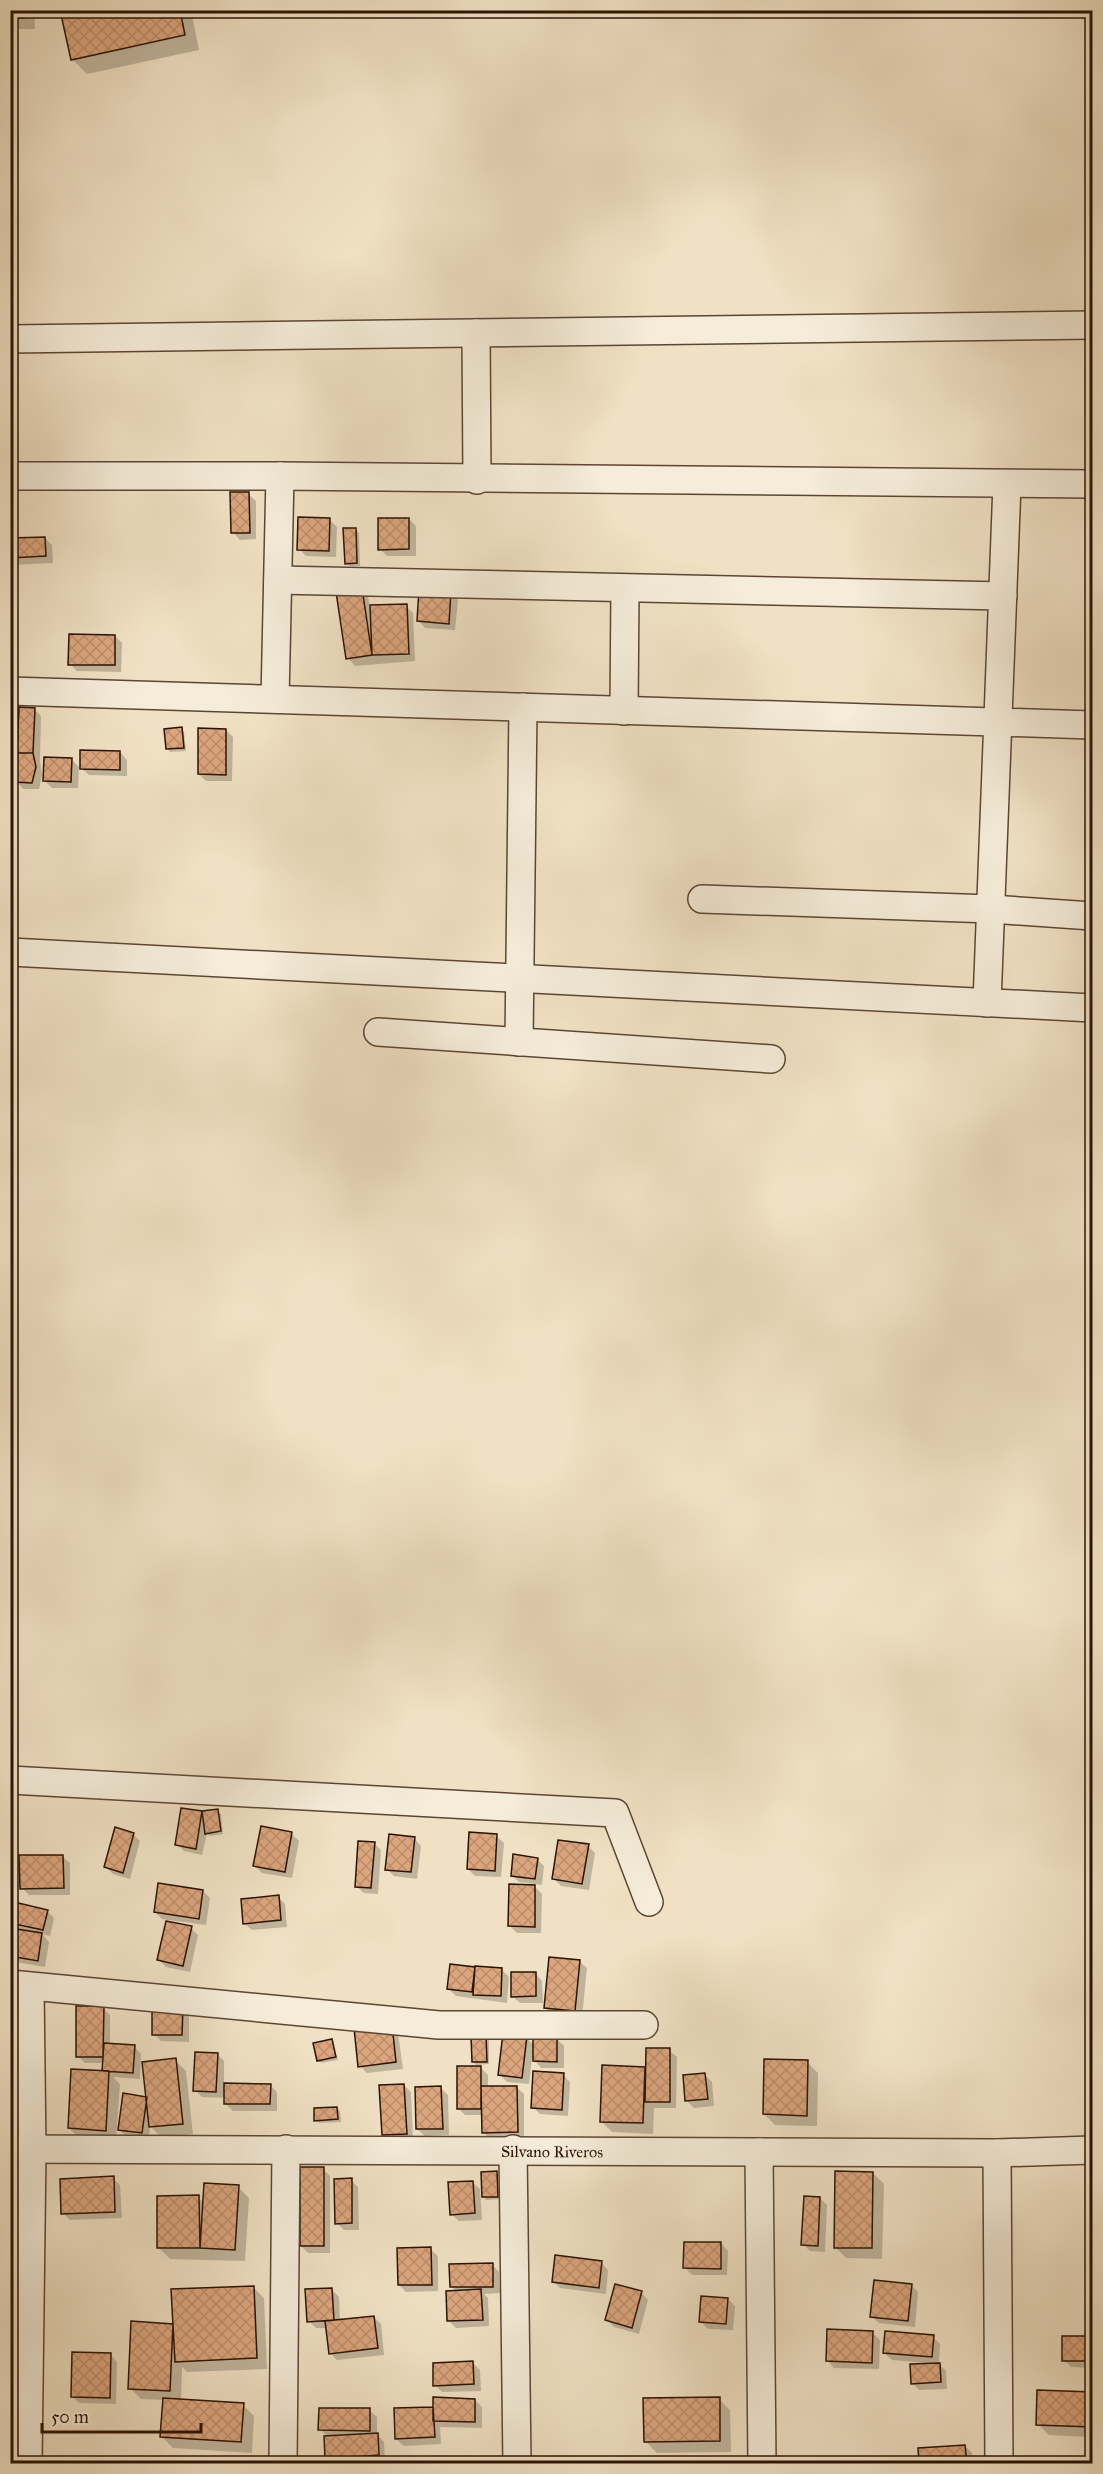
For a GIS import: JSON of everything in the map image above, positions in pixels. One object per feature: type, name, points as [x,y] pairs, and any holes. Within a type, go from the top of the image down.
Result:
[{"type":"street","points":[[10,339],[1092,325]]},
{"type":"street","points":[[476,333],[477,480]]},
{"type":"street","points":[[10,476],[280,476],[477,480],[1092,484]]},
{"type":"street","points":[[275,699],[280,476]]},
{"type":"street","points":[[987,1003],[1008,483]]},
{"type":"street","points":[[278,580],[1003,596]]},
{"type":"street","points":[[624,711],[625,588]]},
{"type":"street","points":[[10,691],[1092,725]]},
{"type":"street","points":[[519,1042],[523,707]]},
{"type":"street","points":[[702,899],[991,909],[1092,916]]},
{"type":"street","points":[[10,952],[1092,1008]]},
{"type":"street","points":[[378,1032],[771,1059]]},
{"type":"street","points":[[10,1780],[615,1813],[649,1902]]},
{"type":"street","points":[[28,2463],[20,1986],[439,2025],[644,2025]]},
{"type":"street","points":[[283,2463],[286,2149]]},
{"type":"street","points":[[513,2149],[517,2463]]},
{"type":"street","name":"Silvano Riveros","points":[[21,2150],[513,2149],[997,2153],[1092,2150]]},
{"type":"street","points":[[759,2152],[762,2463]]},
{"type":"street","points":[[997,2153],[999,2463]]},
{"type":"building","points":[[10,10],[24,10],[24,18],[10,18]]},
{"type":"building","points":[[60,10],[180,10],[185,35],[71,60]]},
{"type":"building","points":[[230,492],[249,492],[250,533],[231,533]]},
{"type":"building","points":[[298,517],[330,518],[329,551],[297,550]]},
{"type":"building","points":[[378,518],[409,518],[409,549],[378,550]]},
{"type":"building","points":[[343,528],[356,528],[357,563],[345,564]]},
{"type":"building","points":[[45,537],[46,556],[10,558],[10,538]]},
{"type":"building","points":[[362,588],[372,655],[346,659],[336,592]]},
{"type":"building","points":[[419,588],[451,591],[449,624],[417,621]]},
{"type":"building","points":[[407,604],[409,654],[372,655],[370,605]]},
{"type":"building","points":[[69,634],[115,635],[115,665],[68,665]]},
{"type":"building","points":[[19,707],[35,708],[33,753],[17,753]]},
{"type":"building","points":[[182,727],[184,748],[166,749],[164,729]]},
{"type":"building","points":[[198,728],[226,729],[226,775],[198,774]]},
{"type":"building","points":[[80,750],[120,751],[120,770],[80,769]]},
{"type":"building","points":[[15,753],[33,753],[36,767],[32,783],[14,782]]},
{"type":"building","points":[[44,757],[72,758],[71,782],[43,781]]},
{"type":"building","points":[[181,1808],[202,1811],[196,1849],[175,1845]]},
{"type":"building","points":[[218,1809],[221,1831],[205,1834],[202,1811]]},
{"type":"building","points":[[261,1826],[292,1832],[285,1872],[253,1866]]},
{"type":"building","points":[[115,1827],[134,1833],[123,1873],[104,1867]]},
{"type":"building","points":[[469,1832],[497,1834],[495,1871],[467,1869]]},
{"type":"building","points":[[389,1834],[415,1837],[411,1872],[385,1870]]},
{"type":"building","points":[[558,1840],[589,1844],[582,1884],[552,1879]]},
{"type":"building","points":[[358,1841],[375,1842],[371,1888],[355,1887]]},
{"type":"building","points":[[513,1854],[538,1858],[535,1879],[511,1876]]},
{"type":"building","points":[[19,1855],[63,1855],[64,1888],[20,1889]]},
{"type":"building","points":[[158,1883],[203,1890],[199,1919],[154,1912]]},
{"type":"building","points":[[509,1884],[535,1885],[535,1927],[508,1926]]},
{"type":"building","points":[[279,1895],[281,1920],[243,1924],[241,1899]]},
{"type":"building","points":[[10,1901],[48,1910],[43,1930],[10,1923]]},
{"type":"building","points":[[166,1921],[192,1926],[183,1966],[157,1960]]},
{"type":"building","points":[[10,1928],[42,1933],[38,1961],[10,1956]]},
{"type":"building","points":[[549,1957],[580,1960],[575,2011],[544,2008]]},
{"type":"building","points":[[450,1964],[475,1967],[472,1992],[447,1989]]},
{"type":"building","points":[[475,1966],[502,1968],[501,1996],[473,1995]]},
{"type":"building","points":[[511,1972],[536,1972],[536,1996],[511,1997]]},
{"type":"building","points":[[76,2006],[104,2006],[103,2057],[76,2057]]},
{"type":"building","points":[[152,2008],[183,2008],[182,2035],[152,2035]]},
{"type":"building","points":[[392,2024],[396,2062],[358,2067],[354,2028]]},
{"type":"building","points":[[503,2033],[527,2036],[522,2078],[498,2075]]},
{"type":"building","points":[[486,2035],[487,2062],[472,2062],[471,2036]]},
{"type":"building","points":[[533,2037],[557,2037],[557,2062],[533,2061]]},
{"type":"building","points":[[332,2039],[336,2057],[317,2061],[313,2043]]},
{"type":"building","points":[[104,2043],[135,2045],[133,2073],[102,2071]]},
{"type":"building","points":[[646,2048],[670,2048],[670,2102],[645,2102]]},
{"type":"building","points":[[195,2052],[218,2053],[216,2092],[193,2091]]},
{"type":"building","points":[[176,2058],[183,2124],[149,2127],[142,2062]]},
{"type":"building","points":[[764,2059],[808,2060],[807,2116],[763,2114]]},
{"type":"building","points":[[602,2065],[645,2067],[643,2123],[600,2122]]},
{"type":"building","points":[[457,2066],[481,2066],[481,2109],[457,2109]]},
{"type":"building","points":[[71,2069],[109,2071],[106,2131],[68,2128]]},
{"type":"building","points":[[533,2071],[564,2073],[562,2110],[531,2108]]},
{"type":"building","points":[[705,2073],[708,2099],[685,2101],[683,2075]]},
{"type":"building","points":[[224,2083],[271,2084],[270,2104],[224,2104]]},
{"type":"building","points":[[404,2084],[407,2134],[382,2135],[379,2085]]},
{"type":"building","points":[[441,2086],[443,2129],[416,2129],[415,2087]]},
{"type":"building","points":[[481,2086],[517,2086],[518,2132],[482,2133]]},
{"type":"building","points":[[123,2093],[147,2097],[142,2133],[118,2130]]},
{"type":"building","points":[[337,2107],[338,2119],[314,2121],[314,2108]]},
{"type":"building","points":[[300,2167],[324,2167],[324,2246],[300,2246]]},
{"type":"building","points":[[497,2171],[498,2197],[482,2197],[481,2172]]},
{"type":"building","points":[[835,2171],[873,2172],[872,2248],[834,2248]]},
{"type":"building","points":[[114,2176],[115,2212],[61,2214],[60,2179]]},
{"type":"building","points":[[352,2178],[352,2223],[335,2224],[334,2179]]},
{"type":"building","points":[[473,2181],[475,2213],[450,2215],[448,2182]]},
{"type":"building","points":[[204,2183],[239,2185],[235,2250],[200,2248]]},
{"type":"building","points":[[199,2195],[200,2248],[157,2248],[157,2196]]},
{"type":"building","points":[[804,2196],[820,2197],[818,2246],[801,2245]]},
{"type":"building","points":[[684,2242],[721,2242],[721,2269],[683,2268]]},
{"type":"building","points":[[431,2247],[432,2285],[398,2285],[397,2248]]},
{"type":"building","points":[[555,2255],[602,2261],[599,2288],[552,2282]]},
{"type":"building","points":[[493,2263],[493,2287],[450,2287],[449,2264]]},
{"type":"building","points":[[874,2280],[912,2284],[908,2321],[870,2317]]},
{"type":"building","points":[[615,2284],[642,2291],[632,2328],[605,2320]]},
{"type":"building","points":[[254,2286],[257,2358],[175,2362],[171,2289]]},
{"type":"building","points":[[332,2288],[334,2320],[307,2322],[305,2289]]},
{"type":"building","points":[[481,2289],[483,2320],[447,2321],[446,2291]]},
{"type":"building","points":[[701,2296],[728,2298],[726,2324],[699,2322]]},
{"type":"building","points":[[374,2316],[378,2348],[329,2354],[325,2321]]},
{"type":"building","points":[[131,2321],[173,2324],[170,2391],[128,2389]]},
{"type":"building","points":[[827,2329],[873,2331],[872,2363],[826,2361]]},
{"type":"building","points":[[885,2331],[934,2335],[932,2357],[883,2353]]},
{"type":"building","points":[[1062,2336],[1092,2336],[1092,2361],[1062,2361]]},
{"type":"building","points":[[72,2352],[111,2353],[110,2398],[71,2397]]},
{"type":"building","points":[[473,2361],[474,2384],[433,2386],[433,2363]]},
{"type":"building","points":[[940,2363],[941,2382],[911,2384],[910,2364]]},
{"type":"building","points":[[1037,2390],[1092,2392],[1092,2427],[1036,2425]]},
{"type":"building","points":[[433,2397],[475,2399],[475,2422],[433,2421]]},
{"type":"building","points":[[720,2397],[720,2441],[644,2442],[643,2398]]},
{"type":"building","points":[[163,2398],[244,2403],[241,2442],[160,2437]]},
{"type":"building","points":[[433,2407],[435,2437],[395,2439],[394,2408]]},
{"type":"building","points":[[319,2408],[370,2408],[370,2431],[318,2430]]},
{"type":"building","points":[[378,2433],[379,2455],[325,2459],[324,2436]]},
{"type":"building","points":[[965,2445],[967,2464],[919,2464],[918,2448]]}]
